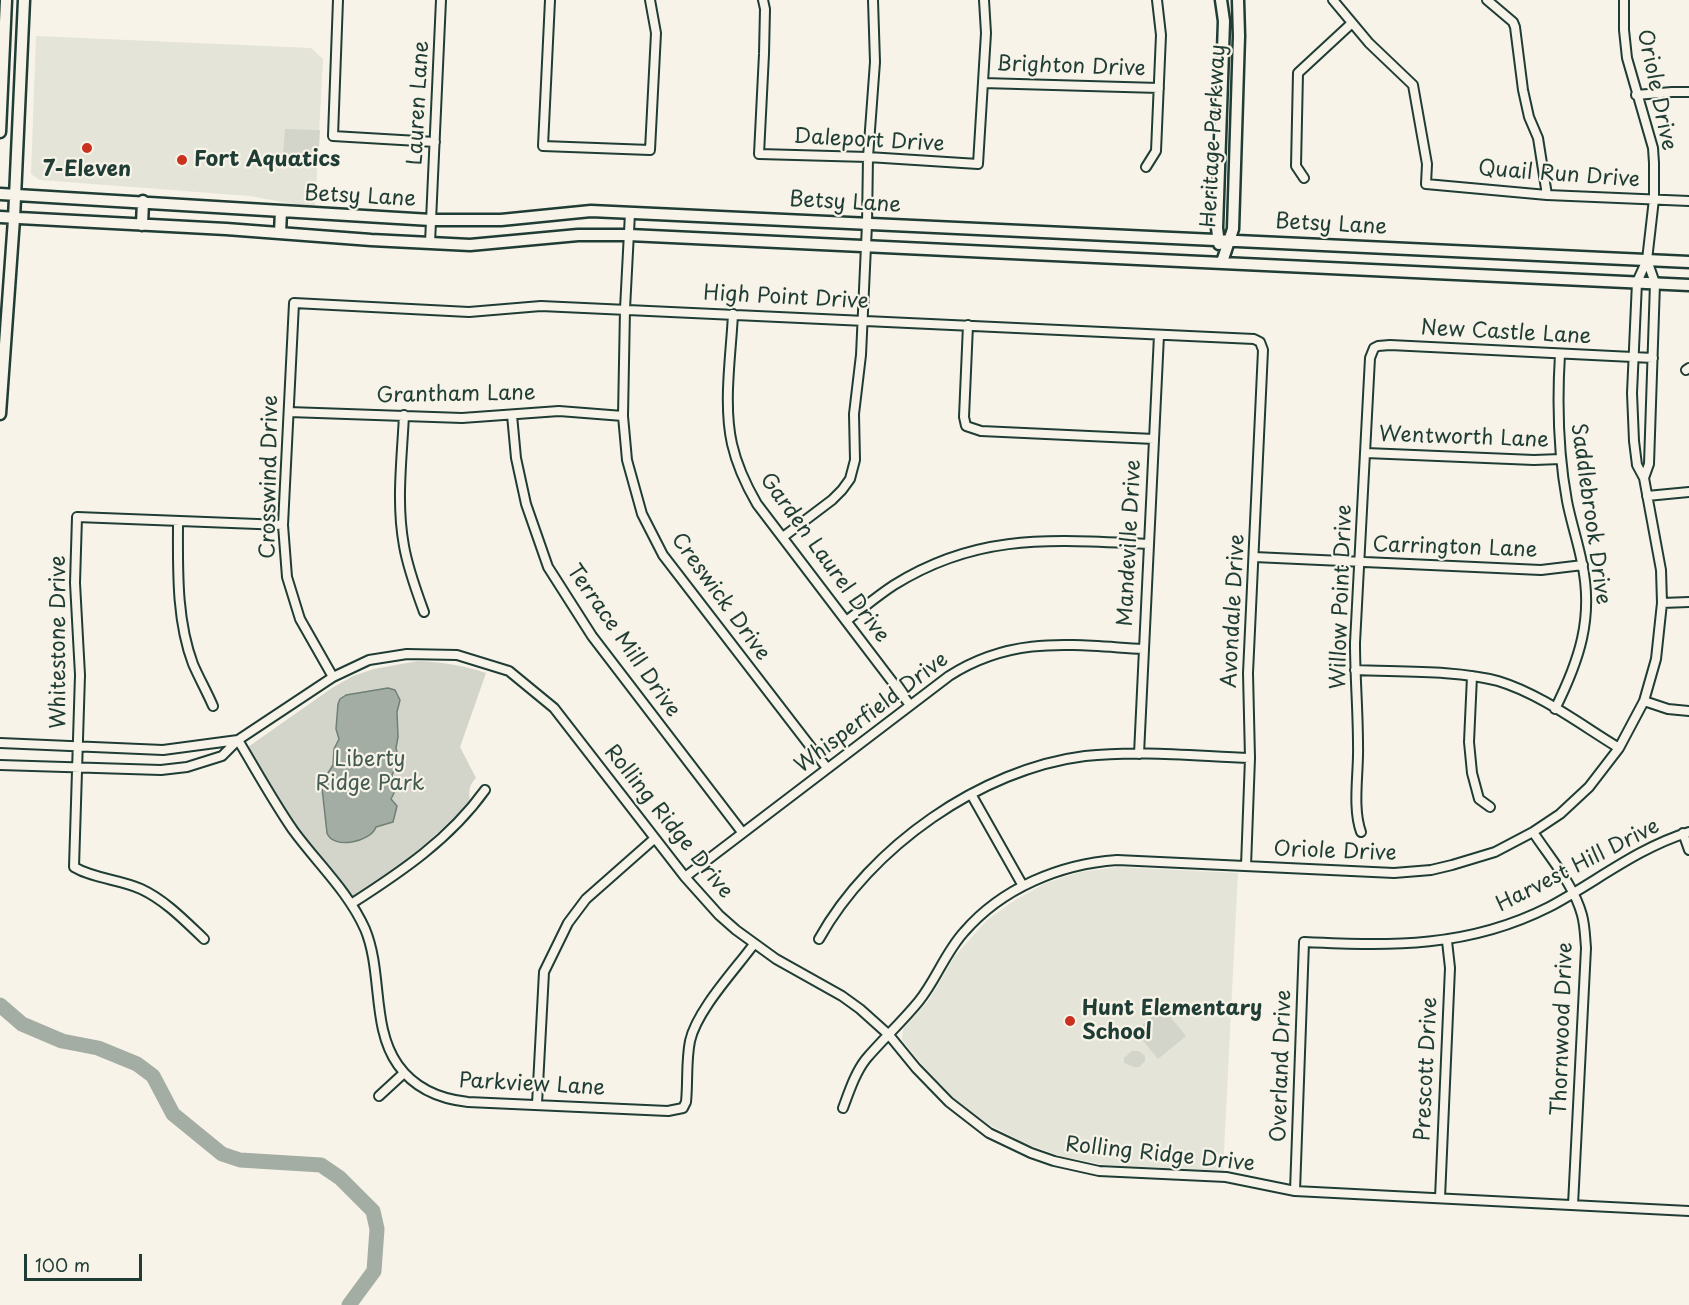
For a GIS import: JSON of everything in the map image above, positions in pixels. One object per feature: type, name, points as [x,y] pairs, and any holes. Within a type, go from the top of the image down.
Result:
[{"type":"main road","points":[[0,132],[3,16],[6,0]]},
{"type":"main road","points":[[0,414],[14,219],[24,0]]},
{"type":"main road","name":"Heritage Parkway","points":[[1221,0],[1224,43],[1217,228],[1224,240]]},
{"type":"main road","name":"Heritage Parkway","points":[[1222,262],[1224,240],[1233,229],[1238,0]]},
{"type":"main road","name":"Betsy Lane","points":[[0,194],[431,220],[501,219],[591,211],[1689,262]]},
{"type":"main road","points":[[142,225],[143,201]]},
{"type":"main road","points":[[280,233],[281,210]]},
{"type":"main road","name":"Betsy Lane","points":[[0,218],[470,245],[578,235],[629,235],[1689,285]]},
{"type":"main road","points":[[1065,255],[1066,232]]},
{"type":"street","points":[[338,0],[333,136],[435,142]]},
{"type":"street","name":"Lauren Lane","points":[[430,243],[441,0]]},
{"type":"street","points":[[550,0],[543,146],[650,150],[656,33],[650,0]]},
{"type":"street","name":"Daleport Drive","points":[[763,0],[765,32],[759,154],[868,157],[978,164],[983,83]]},
{"type":"street","points":[[783,537],[832,500],[846,485],[853,470],[854,414],[862,320],[868,157],[875,62],[873,0]]},
{"type":"street","points":[[983,83],[986,33],[984,0]]},
{"type":"street","points":[[1146,167],[1156,151],[1161,35],[1157,0]]},
{"type":"street","points":[[1304,178],[1296,166],[1298,73],[1352,23],[1333,0]]},
{"type":"street","points":[[1487,0],[1513,22],[1515,27],[1523,90],[1529,117],[1538,138],[1546,195]]},
{"type":"street","name":"Oriole Drive","points":[[843,1108],[866,1059],[919,1001],[964,932],[991,907],[1023,886],[1047,874],[1065,868],[1128,860],[1413,872],[1472,860],[1495,852],[1533,832],[1560,814],[1589,787],[1619,748],[1644,701],[1656,659],[1662,603],[1661,570],[1644,478],[1637,465],[1632,393],[1637,282],[1647,260],[1654,199],[1653,148],[1636,95],[1625,43],[1624,0]]},
{"type":"street","name":"Quail Run Drive","points":[[1352,23],[1413,85],[1427,164],[1426,184],[1546,195],[1689,201]]},
{"type":"street","name":"Brighton Drive","points":[[983,83],[1159,88]]},
{"type":"street","points":[[1636,95],[1689,92]]},
{"type":"street","name":"Creswick Drive","points":[[630,213],[623,416],[627,460],[642,514],[663,555],[827,768]]},
{"type":"street","name":"Oriole Drive","points":[[1644,478],[1649,464],[1655,283],[1647,260]]},
{"type":"street","name":"High Point Drive","points":[[294,303],[469,312],[541,306],[625,309],[1254,339],[1262,346],[1263,357]]},
{"type":"street","name":"Crosswind Drive","points":[[294,303],[284,525],[287,577],[300,619],[333,677]]},
{"type":"street","name":"Garden Laurel Drive","points":[[733,314],[729,401],[732,442],[748,488],[910,705]]},
{"type":"street","points":[[968,325],[964,411],[966,426],[974,430],[1154,439]]},
{"type":"street","name":"Mandeville Drive","points":[[1139,754],[1159,334]]},
{"type":"street","name":"New Castle Lane","points":[[1370,363],[1374,348],[1383,346],[1653,358]]},
{"type":"street","name":"Saddlebrook Drive","points":[[1555,709],[1576,665],[1582,646],[1586,610],[1583,565],[1567,501],[1561,459],[1558,402],[1560,354]]},
{"type":"street","name":"Avondale Drive","points":[[1246,866],[1250,758],[1248,673],[1263,357]]},
{"type":"street","name":"Willow Point Drive","points":[[1361,832],[1356,818],[1358,742],[1355,670],[1370,363]]},
{"type":"street","name":"Grantham Lane","points":[[289,412],[462,418],[559,411],[623,416]]},
{"type":"street","points":[[404,415],[400,504],[404,544],[411,575],[424,612]]},
{"type":"street","name":"Terrace Mill Drive","points":[[512,415],[516,458],[526,504],[548,567],[592,636],[742,832]]},
{"type":"street","name":"Wentworth Lane","points":[[1366,453],[1534,460],[1561,459]]},
{"type":"street","points":[[1647,496],[1689,492]]},
{"type":"street","name":"Whitestone Drive","points":[[178,521],[77,517],[75,583],[80,675],[74,867],[83,873],[110,878],[142,890],[168,906],[204,939]]},
{"type":"street","points":[[213,706],[193,663],[183,624],[178,576],[178,521],[284,525]]},
{"type":"street","points":[[846,621],[910,576],[949,558],[986,547],[1049,540],[1148,544]]},
{"type":"street","name":"Carrington Lane","points":[[1254,556],[1550,570],[1583,565]]},
{"type":"street","points":[[1662,603],[1689,602]]},
{"type":"street","name":"Whisperfield Drive","points":[[685,877],[957,670],[986,656],[1010,649],[1055,645],[1143,649]]},
{"type":"street","name":"Rolling Ridge Drive","points":[[0,765],[161,770],[187,767],[222,756],[238,740],[333,677],[369,660],[407,654],[457,655],[509,671],[554,708],[685,877],[719,915],[754,944],[797,972],[842,996],[889,1035],[916,1068],[949,1102],[989,1133],[1031,1153],[1076,1167],[1226,1177],[1295,1191],[1689,1211]]},
{"type":"street","points":[[1355,670],[1472,676],[1517,688],[1619,748]]},
{"type":"street","points":[[1472,676],[1469,742],[1471,766],[1479,800],[1490,807]]},
{"type":"street","points":[[1644,701],[1668,709],[1689,711]]},
{"type":"street","name":"Rolling Ridge Drive","points":[[0,742],[163,750],[238,740]]},
{"type":"street","name":"Parkview Lane","points":[[238,740],[293,830],[351,904],[363,927],[373,952],[382,1022],[391,1054],[404,1073],[421,1087],[440,1097],[468,1102],[668,1111],[683,1108],[686,1102],[689,1050],[693,1032],[711,1000],[754,944]]},
{"type":"street","points":[[819,939],[841,905],[877,864],[938,815],[970,794],[1013,774],[1043,764],[1103,754],[1250,758]]},
{"type":"street","points":[[351,904],[424,855],[473,807],[485,790]]},
{"type":"street","points":[[970,794],[1023,886]]},
{"type":"street","name":"Thornwood Drive","points":[[1533,832],[1573,893],[1582,915],[1586,948],[1573,1205]]},
{"type":"street","points":[[1686,832],[1689,850]]},
{"type":"street","name":"Harvest Hill Drive","points":[[1304,942],[1361,945],[1447,941],[1488,931],[1515,922],[1573,893],[1636,854],[1686,832]]},
{"type":"street","points":[[537,1104],[544,972],[568,923],[586,898],[654,838]]},
{"type":"street","name":"Prescott Drive","points":[[1440,1198],[1450,968],[1447,941]]},
{"type":"street","name":"Overland Drive","points":[[1295,1191],[1304,942]]},
{"type":"street","points":[[379,1096],[404,1073]]},
{"type":"shaded area","points":[[36,36],[311,48],[323,59],[315,208],[250,196],[40,180],[31,174]]},
{"type":"shaded area","points":[[388,688],[395,690],[400,700],[397,712],[396,748],[399,761],[392,775],[395,791],[391,799],[397,806],[393,822],[376,827],[367,837],[360,840],[344,843],[336,841],[327,833],[322,788],[323,781],[333,765],[334,749],[339,739],[336,729],[338,704],[340,699],[346,695]]},
{"type":"shaded area","name":"Hunt Elementary School","points":[[1118,867],[1238,873],[1223,1171],[1106,1165],[1064,1157],[1026,1144],[988,1124],[959,1103],[924,1067],[902,1040],[903,1029],[929,1000],[954,957],[987,920],[1015,900],[1046,883],[1080,872]]},
{"type":"green space","points":[[285,129],[320,130],[318,167],[274,165],[275,155],[283,155]]},
{"type":"green space","name":"Liberty Ridge Park","points":[[418,661],[452,664],[486,673],[460,747],[476,778],[470,789],[470,803],[400,867],[353,896],[295,825],[274,794],[248,747],[332,688],[353,676],[374,669]]},
{"type":"green space","points":[[1163,1008],[1186,1036],[1158,1059],[1135,1031]]},
{"type":"green space","points":[[1132,1051],[1139,1051],[1145,1056],[1145,1061],[1139,1067],[1124,1063],[1124,1058]]},
{"type":"waterway","points":[[0,1005],[22,1024],[62,1041],[98,1048],[137,1064],[153,1076],[173,1114],[222,1154],[240,1160],[321,1165],[340,1178],[373,1211],[377,1229],[374,1271],[349,1305]]},
{"type":"place","name":"7-Eleven","points":[[87,148]]},
{"type":"place","name":"Fort Aquatics","points":[[182,160]]},
{"type":"place","name":"Hunt Elementary School","points":[[1070,1021]]}]
